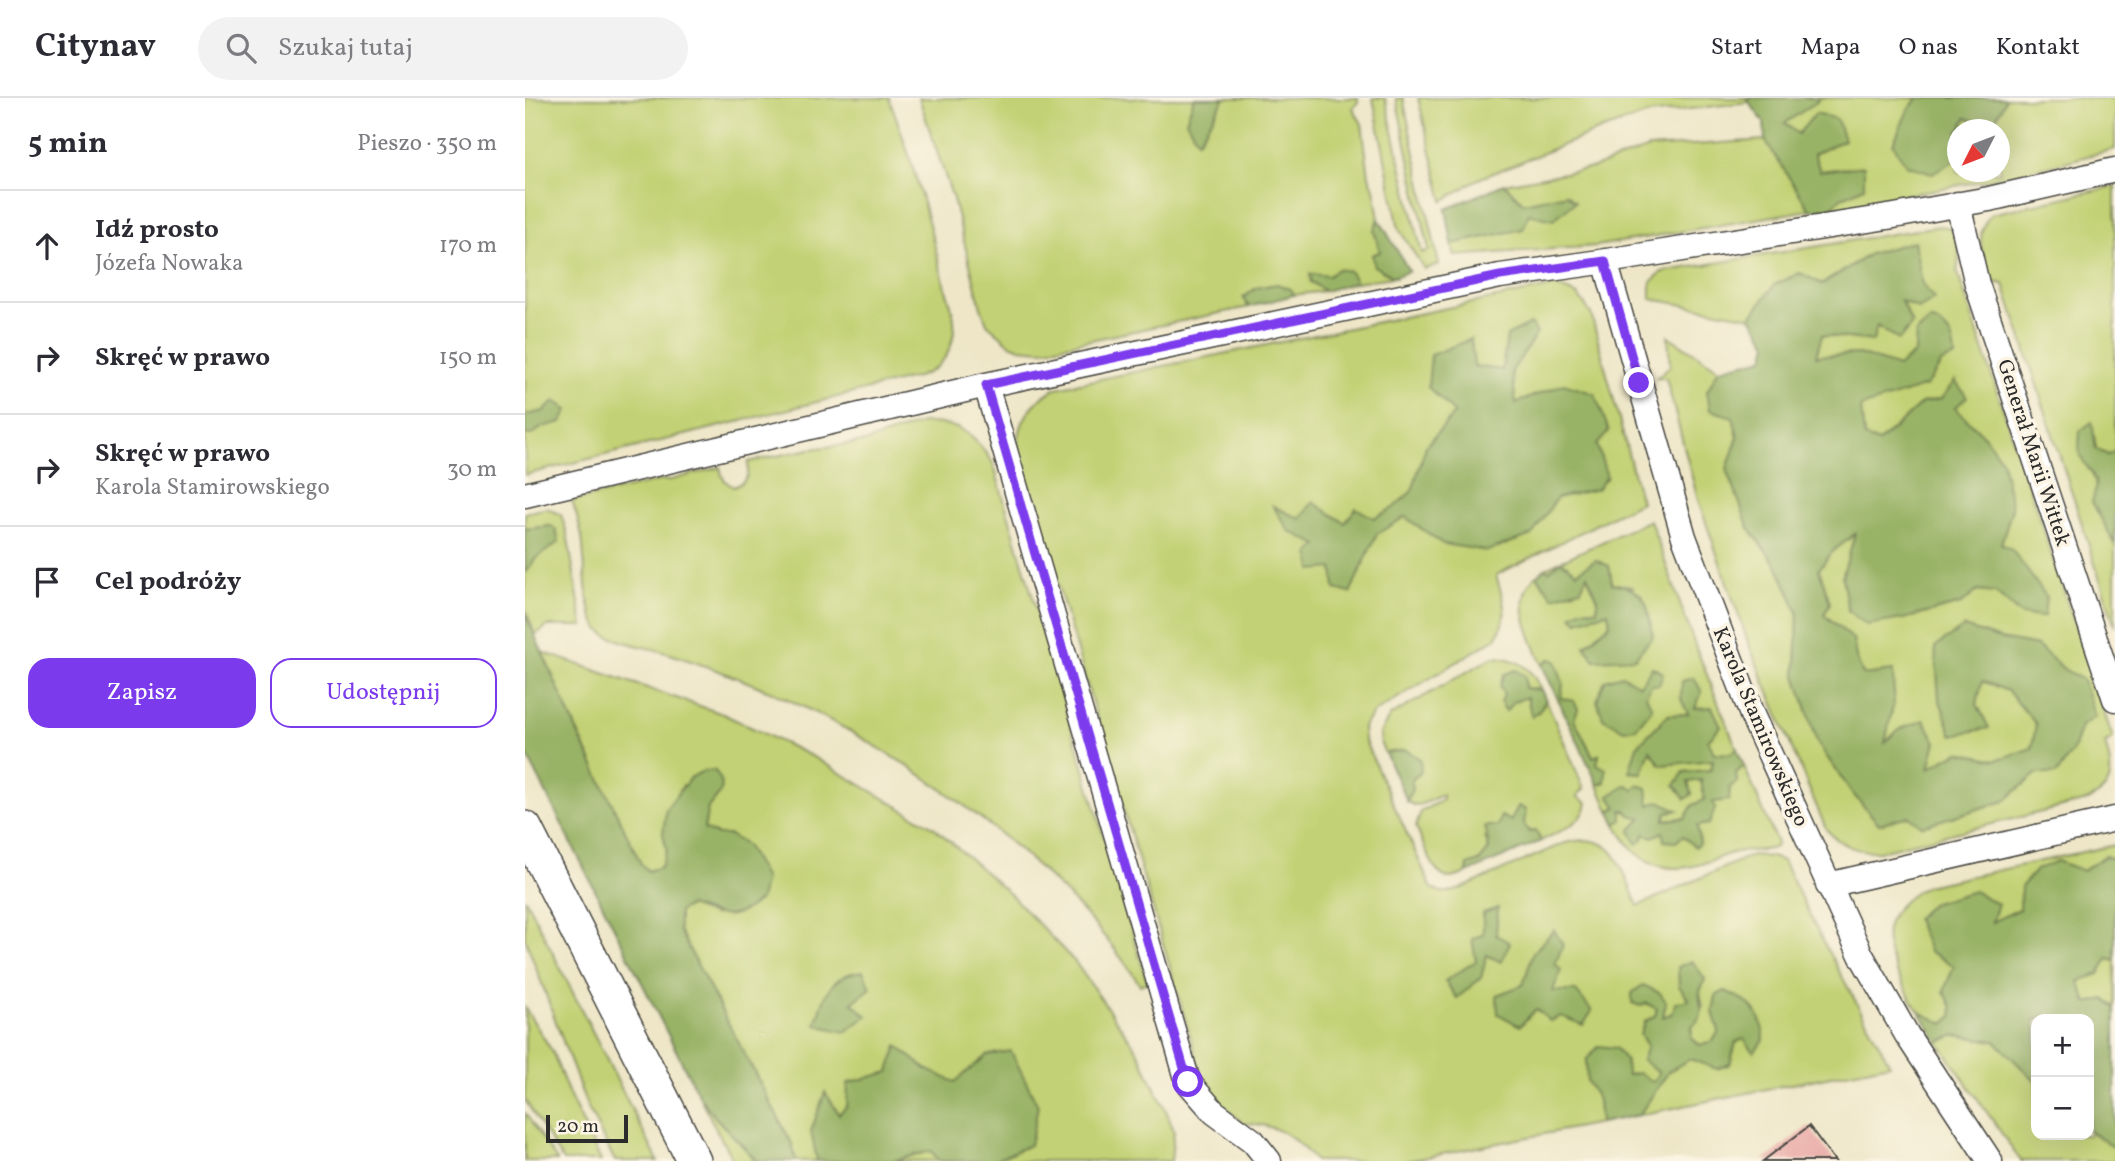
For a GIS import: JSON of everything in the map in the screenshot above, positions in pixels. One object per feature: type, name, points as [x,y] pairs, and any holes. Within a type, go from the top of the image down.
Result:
[{"type":"main road","points":[[525,828],[694,1161]]},
{"type":"street","points":[[525,495],[986,385],[1500,276],[1894,216],[2115,170]]},
{"type":"street","name":"Generał Marii Wittek","points":[[1958,204],[1977,284],[2115,699]]},
{"type":"street","name":"Karola Stamirowskiego","points":[[1605,261],[1684,537],[1752,715],[1861,955],[1885,999],[1990,1161]]},
{"type":"street","points":[[986,385],[1188,1082],[1214,1112],[1253,1141],[1269,1161]]},
{"type":"street","points":[[1828,885],[2115,820]]},
{"type":"green space","points":[[525,98],[889,98],[919,190],[953,313],[953,339],[947,354],[932,370],[917,377],[525,475]]},
{"type":"green space","points":[[919,98],[1358,98],[1353,108],[1362,124],[1369,176],[1374,188],[1379,219],[1374,230],[1380,252],[1372,255],[1374,266],[1394,277],[1356,282],[1349,271],[1311,282],[1325,291],[1294,295],[1283,286],[1269,285],[1243,298],[1249,307],[1042,350],[1020,348],[1010,344],[987,324],[953,199]]},
{"type":"green space","points":[[1194,98],[1225,98],[1198,141],[1186,121]]},
{"type":"green space","points":[[1373,98],[1385,98],[1422,253],[1429,250],[1396,98],[1403,98],[1439,265],[1424,269],[1399,229]]},
{"type":"green space","points":[[1418,98],[1746,98],[1749,102],[1649,114],[1603,129],[1478,179],[1443,201]]},
{"type":"green space","points":[[1746,98],[1816,98],[1818,101],[1785,123],[1798,134],[1816,113],[1837,119],[1844,140],[1814,154],[1820,171],[1864,166],[1864,187],[1841,198],[1829,209],[1810,210],[1765,140],[1764,122]]},
{"type":"green space","points":[[1816,98],[1918,98],[1908,110],[1932,173],[1947,165],[1947,182],[1976,182],[1829,209],[1841,198],[1863,187],[1820,171],[1814,154],[1784,123],[1817,101]]},
{"type":"green space","points":[[1918,98],[2006,98],[1996,119],[1947,119],[1947,165],[1932,173],[1906,165],[1893,144],[1908,110]]},
{"type":"green space","points":[[2006,98],[2115,98],[2115,149],[2010,176],[2010,119],[1996,119]]},
{"type":"green space","points":[[1765,140],[1810,210],[1596,246],[1455,256],[1452,244],[1523,229],[1529,214],[1567,194],[1524,203],[1504,184],[1593,168],[1649,148]]},
{"type":"green space","points":[[1504,184],[1524,203],[1567,194],[1575,202],[1553,220],[1529,214],[1523,229],[1452,244],[1446,209]]},
{"type":"green space","points":[[2115,186],[2115,626],[2004,284],[1992,282],[1983,256],[1981,239],[1985,222],[1991,214]]},
{"type":"green space","points":[[1379,219],[1409,271],[1394,277],[1374,266],[1372,255],[1380,252],[1374,230]]},
{"type":"green space","points":[[1940,226],[1951,228],[1956,239],[1959,249],[1957,271],[2113,739],[2105,743],[2110,772],[2109,780],[2101,792],[2083,802],[1880,851],[1864,851],[1844,844],[1826,829],[1749,645],[1698,500],[1666,378],[1656,378],[1670,366],[1668,336],[1719,369],[1707,391],[1733,416],[1738,437],[1727,469],[1749,528],[1778,567],[1798,612],[1796,675],[1818,744],[1853,794],[1879,823],[1908,816],[1922,826],[2004,801],[2036,774],[2057,774],[2073,750],[2081,726],[2083,680],[2065,670],[2037,646],[2000,639],[1964,627],[1977,704],[1982,681],[2008,691],[2036,724],[2032,749],[1996,760],[1959,752],[1929,768],[1884,745],[1894,701],[1863,675],[1856,658],[1853,639],[1824,614],[1830,603],[1819,569],[1833,551],[1856,533],[1903,619],[1961,604],[1977,591],[1996,593],[2021,615],[2044,616],[2001,544],[2012,508],[1984,436],[1955,408],[1955,381],[1941,399],[1922,403],[1879,442],[1864,437],[1860,407],[1926,386],[1942,362],[1931,320],[1916,333],[1915,353],[1898,367],[1859,354],[1816,356],[1822,335],[1872,341],[1876,326],[1899,340],[1912,324],[1900,301],[1922,284],[1914,242],[1870,254],[1822,284],[1800,273],[1774,285],[1751,317],[1651,299],[1651,282],[1662,272]]},
{"type":"green space","points":[[1914,241],[1922,284],[1934,299],[1919,309],[1901,301],[1912,324],[1899,340],[1877,326],[1873,341],[1822,335],[1816,356],[1859,354],[1898,367],[1915,353],[1916,333],[1931,320],[1946,330],[1952,339],[1955,357],[1942,362],[1926,386],[1861,407],[1864,437],[1879,442],[1922,403],[1941,399],[1955,381],[1967,397],[1955,408],[1984,436],[2002,461],[2012,508],[2001,544],[2012,550],[2046,596],[2044,617],[2021,615],[1996,593],[1977,591],[1961,604],[1867,625],[1848,611],[1842,577],[1855,534],[1833,551],[1819,569],[1830,603],[1824,615],[1853,639],[1856,658],[1863,675],[1893,671],[1894,701],[1885,743],[1899,729],[1924,720],[1936,742],[1929,768],[1959,752],[1996,760],[2032,748],[2036,724],[2008,691],[1982,681],[1977,704],[1989,728],[1952,735],[1939,698],[1935,647],[1964,627],[2000,639],[2037,646],[2065,670],[2083,680],[2095,717],[2081,726],[2073,750],[2057,774],[2036,774],[2004,801],[1922,826],[1908,816],[1879,824],[1853,794],[1818,744],[1796,675],[1798,612],[1778,567],[1749,528],[1727,469],[1738,437],[1733,417],[1710,410],[1707,391],[1719,369],[1764,358],[1768,343],[1751,317],[1774,285],[1800,273],[1822,284],[1870,254]]},
{"type":"green space","points":[[1337,269],[1349,271],[1356,282],[1325,291],[1311,282],[1310,274],[1329,276]]},
{"type":"green space","points":[[1277,284],[1290,289],[1294,295],[1249,307],[1243,298],[1256,288]]},
{"type":"green space","points":[[1555,286],[1578,295],[1591,314],[1641,502],[1496,575],[1504,614],[1496,638],[1373,713],[1363,727],[1364,739],[1431,887],[1441,892],[1458,890],[1562,844],[1580,840],[1594,841],[1613,854],[1638,906],[1752,855],[1783,861],[1822,940],[1890,1064],[1639,1115],[1669,1071],[1690,1059],[1717,1069],[1730,1064],[1736,1043],[1743,1039],[1725,991],[1716,996],[1713,1012],[1719,1031],[1713,1041],[1700,1045],[1691,1038],[1692,1026],[1703,1007],[1700,992],[1705,979],[1681,1006],[1662,1018],[1666,1002],[1646,1003],[1657,1008],[1647,1046],[1660,1074],[1653,1083],[1626,1075],[1587,1081],[1598,1100],[1600,1123],[1407,1161],[1315,1161],[1300,1144],[1283,1133],[1265,1126],[1243,1123],[1206,1090],[1019,453],[1020,432],[1033,407],[1056,388]]},
{"type":"green space","points":[[1530,324],[1537,333],[1512,371],[1516,403],[1564,384],[1595,394],[1609,431],[1597,445],[1607,477],[1597,489],[1557,498],[1532,535],[1487,551],[1443,544],[1405,517],[1377,534],[1350,593],[1335,589],[1333,568],[1312,570],[1310,553],[1318,545],[1289,531],[1273,506],[1300,519],[1313,502],[1345,523],[1356,508],[1374,518],[1393,508],[1412,491],[1426,446],[1455,413],[1428,387],[1431,355],[1471,339],[1474,366],[1502,370],[1507,336]]},
{"type":"green space","points":[[555,401],[568,410],[562,422],[543,427],[531,435],[525,434],[525,415],[544,411]]},
{"type":"green space","points":[[2092,422],[2096,449],[2108,455],[2115,451],[2115,544],[2092,502],[2095,480],[2079,452],[2080,431]]},
{"type":"green space","points":[[922,423],[946,425],[964,431],[979,444],[993,463],[1147,982],[1140,985],[1105,937],[1063,890],[963,804],[908,766],[795,703],[740,679],[611,637],[600,630],[591,611],[581,532],[572,501],[720,467],[724,479],[734,487],[746,478],[748,462],[810,449],[865,442]]},
{"type":"green space","points":[[547,508],[561,515],[567,533],[583,626],[548,626],[535,635],[525,608],[525,574],[551,526],[525,529],[525,513]]},
{"type":"green space","points":[[1650,520],[1696,648],[1737,749],[1730,754],[1714,753],[1708,740],[1688,714],[1668,715],[1629,772],[1642,773],[1650,750],[1661,765],[1713,759],[1711,770],[1684,772],[1688,782],[1701,780],[1705,800],[1693,805],[1685,818],[1663,820],[1667,812],[1676,811],[1634,805],[1609,811],[1598,785],[1605,782],[1597,764],[1598,755],[1594,758],[1574,719],[1578,709],[1561,698],[1549,659],[1542,665],[1528,630],[1523,607],[1524,595],[1537,575],[1545,588],[1586,574],[1597,597],[1597,610],[1582,609],[1573,616],[1577,621],[1608,612],[1610,624],[1585,646],[1595,660],[1633,587],[1612,583],[1609,566],[1577,572],[1549,572],[1545,568]]},
{"type":"green space","points":[[551,526],[556,530],[559,542],[535,559],[525,574],[525,529]]},
{"type":"green space","points":[[1596,560],[1609,566],[1612,583],[1640,594],[1647,606],[1653,636],[1635,658],[1595,660],[1585,646],[1610,624],[1608,612],[1577,621],[1572,615],[1582,609],[1597,610],[1597,597],[1587,575],[1581,589],[1553,597],[1537,575],[1545,568],[1549,571],[1561,561],[1577,572]]},
{"type":"green space","points":[[525,608],[576,729],[641,864],[648,871],[661,867],[667,850],[663,834],[666,809],[690,778],[701,772],[714,770],[721,780],[721,790],[708,807],[704,829],[717,835],[729,835],[746,845],[765,879],[760,900],[750,908],[733,915],[688,906],[679,912],[679,930],[792,1144],[796,1161],[757,1161],[699,1096],[525,751]]},
{"type":"green space","points":[[542,652],[723,714],[813,757],[935,828],[1010,894],[1075,962],[1137,1050],[1174,1131],[1171,1161],[796,1161],[792,1144],[679,930],[678,912],[689,906],[715,916],[729,835],[717,835],[704,829],[708,807],[683,785],[673,802],[663,834],[667,850],[661,867],[648,871],[641,864]]},
{"type":"green space","points":[[1493,657],[1509,659],[1523,665],[1533,675],[1541,690],[1525,688],[1513,702],[1527,697],[1532,717],[1546,700],[1584,789],[1577,796],[1587,803],[1576,821],[1541,841],[1536,831],[1530,832],[1523,824],[1507,823],[1498,827],[1485,837],[1489,849],[1480,861],[1468,865],[1467,873],[1448,878],[1436,869],[1416,827],[1421,811],[1443,800],[1442,795],[1420,805],[1407,801],[1411,782],[1406,750],[1385,753],[1380,733],[1390,716]]},
{"type":"green space","points":[[1549,659],[1556,661],[1563,684],[1561,698],[1574,701],[1578,709],[1574,719],[1593,757],[1599,755],[1597,764],[1606,769],[1605,782],[1598,785],[1542,665]]},
{"type":"green space","points":[[1652,667],[1663,673],[1659,685],[1651,685],[1646,695],[1652,708],[1636,728],[1624,730],[1603,718],[1597,700],[1605,680],[1622,675],[1640,685]]},
{"type":"green space","points":[[1516,670],[1525,676],[1525,688],[1541,690],[1546,700],[1532,717],[1527,697],[1513,702],[1506,711],[1500,702],[1504,695],[1500,687],[1504,674]]},
{"type":"green space","points":[[1694,678],[1702,692],[1695,708],[1712,707],[1721,726],[1708,740],[1714,753],[1729,754],[1737,749],[1744,766],[1736,773],[1737,782],[1730,787],[1729,800],[1713,802],[1715,809],[1709,824],[1697,826],[1700,843],[1695,847],[1683,836],[1676,842],[1664,841],[1663,832],[1653,837],[1644,834],[1637,844],[1630,831],[1642,818],[1622,810],[1622,820],[1616,824],[1609,811],[1617,807],[1609,796],[1627,785],[1634,789],[1638,785],[1647,788],[1649,805],[1659,801],[1678,810],[1667,812],[1664,820],[1685,818],[1693,805],[1704,800],[1701,780],[1688,782],[1692,794],[1685,799],[1675,785],[1684,772],[1711,770],[1713,760],[1661,765],[1650,750],[1642,773],[1629,772],[1637,746],[1668,715],[1688,714],[1681,699],[1682,681]]},
{"type":"green space","points":[[1406,750],[1420,759],[1421,772],[1412,780],[1407,801],[1385,753]]},
{"type":"green space","points":[[1744,766],[1777,843],[1775,847],[1737,852],[1701,864],[1673,868],[1650,862],[1640,856],[1623,837],[1616,824],[1622,820],[1622,810],[1642,818],[1644,833],[1673,834],[1700,843],[1697,826],[1713,802],[1730,787],[1736,773]]},
{"type":"green space","points":[[1518,806],[1526,810],[1524,824],[1529,832],[1536,831],[1541,841],[1467,873],[1468,865],[1480,861],[1489,849],[1485,826],[1498,826],[1501,816],[1511,821]]},
{"type":"green space","points":[[2115,845],[2115,860],[2105,856],[2083,871],[2057,861],[2020,909],[1929,951],[1954,966],[1944,991],[1952,1007],[1953,1016],[1944,1024],[1917,1009],[1895,968],[1887,941],[1891,917],[1910,896],[1926,886]]},
{"type":"green space","points":[[2105,856],[2115,860],[2115,960],[2108,958],[2099,974],[2079,981],[2087,1003],[2105,999],[2115,1008],[2115,1148],[2094,1134],[2094,1014],[2031,1014],[2031,1077],[1995,1041],[1955,1035],[1938,1042],[1920,1012],[1944,1024],[1953,1016],[1952,1007],[1944,991],[1954,966],[1929,951],[1916,919],[1931,904],[1974,891],[1998,904],[1992,922],[2020,909],[2021,887],[2036,870],[2057,861],[2083,871]]},
{"type":"green space","points":[[525,898],[658,1161],[615,1161],[587,1106],[525,938]]},
{"type":"green space","points":[[1498,908],[1496,935],[1510,943],[1501,962],[1487,955],[1481,978],[1457,998],[1445,981],[1476,961],[1472,939],[1483,934],[1483,913]]},
{"type":"green space","points":[[1554,930],[1563,945],[1555,964],[1561,970],[1553,991],[1576,991],[1592,1011],[1583,1025],[1561,1016],[1550,1021],[1536,1009],[1520,1026],[1498,1014],[1497,995],[1523,985],[1533,953]]},
{"type":"green space","points":[[2108,958],[2115,960],[2115,1008],[2105,999],[2087,1003],[2079,981],[2099,974]]},
{"type":"green space","points":[[1692,961],[1705,979],[1700,991],[1701,1013],[1692,1026],[1691,1038],[1700,1045],[1713,1041],[1719,1031],[1713,1012],[1716,996],[1725,991],[1742,999],[1758,1015],[1764,1040],[1754,1052],[1744,1039],[1736,1042],[1730,1064],[1717,1069],[1690,1059],[1669,1071],[1639,1115],[1600,1123],[1598,1100],[1587,1081],[1586,1060],[1599,1046],[1616,1048],[1626,1061],[1627,1075],[1639,1073],[1653,1082],[1659,1073],[1642,1060],[1647,1046],[1640,1034],[1645,1021],[1655,1016],[1657,1009],[1646,1003],[1640,1006],[1632,1003],[1632,993],[1643,985],[1660,993],[1666,1002],[1663,1017],[1673,1013],[1675,1003],[1689,1000],[1679,986],[1678,967]]},
{"type":"green space","points":[[863,971],[871,988],[852,1003],[867,1016],[845,1032],[816,1025],[825,996],[835,982],[852,973]]},
{"type":"green space","points":[[525,1008],[552,1051],[570,1097],[601,1161],[563,1161],[525,1100]]},
{"type":"green space","points":[[1955,1035],[1996,1041],[2031,1077],[2031,1140],[2094,1140],[2094,1134],[2115,1148],[2115,1161],[2021,1161],[1938,1042]]},
{"type":"green space","points":[[897,1046],[926,1069],[955,1082],[987,1055],[1011,1051],[1038,1106],[1030,1145],[993,1161],[939,1161],[931,1151],[893,1161],[817,1161],[811,1131],[825,1092],[839,1114],[847,1106],[848,1083],[889,1072]]},
{"type":"green space","points":[[699,1096],[716,1118],[757,1161],[733,1161]]},
{"type":"green space","points":[[525,1113],[557,1161],[525,1161]]},
{"type":"building","points":[[1809,1126],[1835,1161],[1763,1161]]},
{"type":"route","points":[[1188,1082],[986,385],[1500,276],[1605,261],[1639,383]]}]
